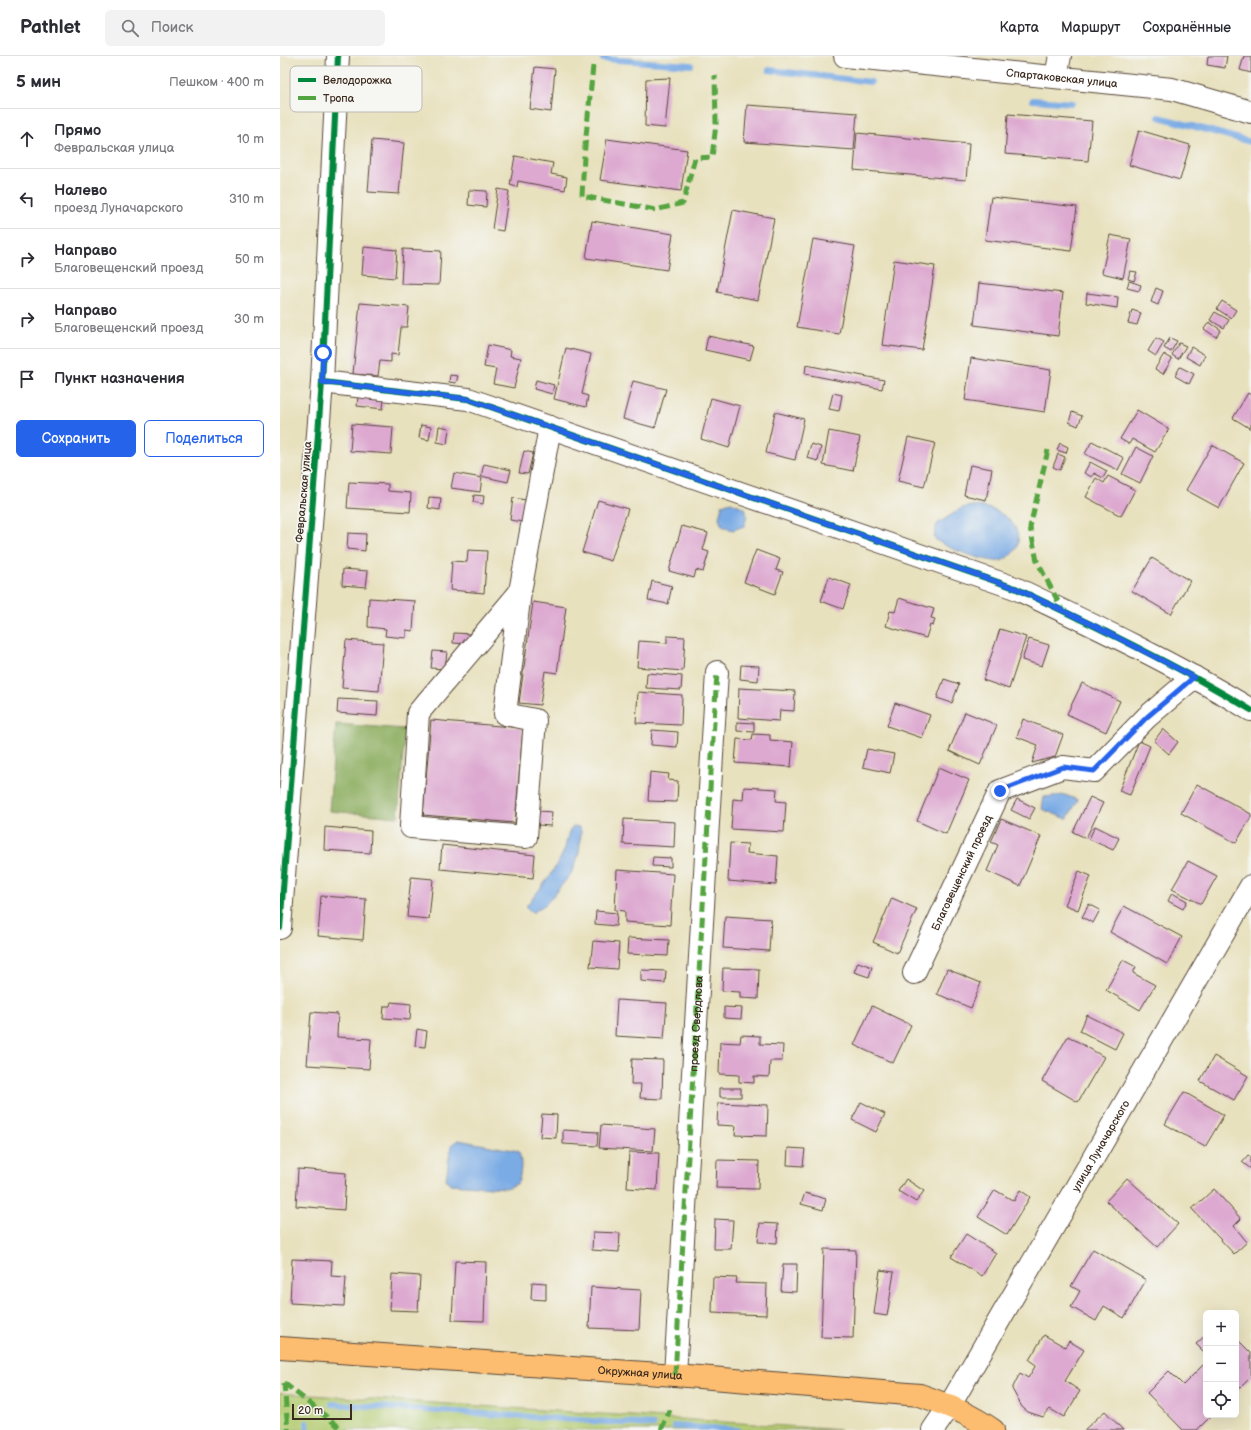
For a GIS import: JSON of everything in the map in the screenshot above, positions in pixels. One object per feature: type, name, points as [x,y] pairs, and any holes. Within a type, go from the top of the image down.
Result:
[{"type":"main road","name":"Окружная улица","points":[[280,1348],[675,1374],[920,1395],[950,1405],[980,1421],[993,1430]]},
{"type":"street","name":"Февральская улица","points":[[338,56],[338,66]]},
{"type":"street","name":"Спартаковская улица","points":[[845,56],[1058,66],[1172,89],[1251,112]]},
{"type":"street","name":"Февральская улица","points":[[280,928],[322,382],[335,112]]},
{"type":"street","points":[[322,382],[468,399],[1015,588],[1095,626],[1194,677],[1251,710]]},
{"type":"street","points":[[520,592],[418,713],[411,826],[526,836],[535,720],[505,714],[520,592],[550,427]]},
{"type":"street","name":"проезд Свердлова","points":[[675,1374],[717,672]]},
{"type":"street","name":"Благовещенский проезд","points":[[914,973],[1000,791],[1063,767],[1094,771],[1147,717],[1194,677]]},
{"type":"street","name":"улица Луначарского","points":[[933,1430],[950,1405],[1251,886]]},
{"type":"green space","points":[[336,724],[405,729],[398,817],[329,811]]},
{"type":"green space","points":[[280,1393],[800,1427],[840,1430],[280,1430]]},
{"type":"water","points":[[731,502],[745,508],[747,516],[744,526],[733,530],[722,526],[719,518],[722,505]]},
{"type":"water","points":[[973,506],[999,512],[1012,523],[1017,530],[1017,548],[1005,559],[1000,561],[986,560],[955,550],[938,542],[934,538],[937,524],[962,508]]},
{"type":"water","points":[[1065,795],[1078,800],[1067,819],[1042,809],[1044,797]]},
{"type":"water","points":[[574,826],[579,827],[581,831],[579,854],[571,874],[546,904],[532,913],[526,908],[527,905],[556,866],[564,851],[570,831]]},
{"type":"water","points":[[458,1140],[518,1151],[521,1159],[521,1168],[520,1177],[517,1184],[506,1188],[450,1184],[446,1179],[451,1145]]},
{"type":"building","points":[[1208,56],[1227,56],[1225,68],[1207,65]]},
{"type":"building","points":[[1244,56],[1251,56],[1251,73],[1240,70]]},
{"type":"building","points":[[535,67],[555,69],[551,112],[530,109]]},
{"type":"building","points":[[670,78],[665,128],[645,126],[646,79]]},
{"type":"building","points":[[747,105],[857,113],[854,150],[744,142]]},
{"type":"building","points":[[1008,114],[1092,121],[1088,161],[1005,154]]},
{"type":"building","points":[[1139,130],[1190,145],[1180,180],[1129,165]]},
{"type":"building","points":[[857,133],[969,144],[966,180],[854,170]]},
{"type":"building","points":[[607,139],[687,150],[681,191],[600,180]]},
{"type":"building","points":[[372,140],[404,143],[399,194],[368,192]]},
{"type":"building","points":[[515,156],[553,163],[551,174],[567,177],[565,190],[518,181],[517,187],[510,185]]},
{"type":"building","points":[[498,189],[509,191],[503,231],[492,229]]},
{"type":"building","points":[[469,190],[487,191],[486,207],[468,205]]},
{"type":"building","points":[[991,197],[1077,207],[1071,251],[985,240]]},
{"type":"building","points":[[733,210],[774,218],[758,300],[717,292]]},
{"type":"building","points":[[592,221],[673,234],[667,270],[586,258]]},
{"type":"building","points":[[1110,235],[1131,239],[1123,278],[1102,273]]},
{"type":"building","points":[[813,239],[855,246],[839,334],[797,327]]},
{"type":"building","points":[[364,247],[397,250],[395,278],[362,275]]},
{"type":"building","points":[[403,249],[441,251],[439,285],[401,284]]},
{"type":"building","points":[[894,260],[935,266],[922,350],[882,345]]},
{"type":"building","points":[[1130,271],[1137,272],[1134,281],[1128,279]]},
{"type":"building","points":[[1129,281],[1141,285],[1139,291],[1127,288]]},
{"type":"building","points":[[979,283],[1063,293],[1058,336],[974,325]]},
{"type":"building","points":[[1156,288],[1163,291],[1158,305],[1151,302]]},
{"type":"building","points":[[1087,293],[1118,297],[1117,308],[1086,303]]},
{"type":"building","points":[[1222,301],[1236,310],[1231,318],[1217,309]]},
{"type":"building","points":[[360,303],[409,307],[407,327],[401,327],[398,355],[391,354],[391,362],[380,361],[378,376],[353,374]]},
{"type":"building","points":[[1132,310],[1141,313],[1137,325],[1128,323]]},
{"type":"building","points":[[1215,312],[1229,320],[1224,328],[1210,320]]},
{"type":"building","points":[[1209,322],[1221,330],[1216,337],[1204,329]]},
{"type":"building","points":[[708,336],[754,346],[750,360],[705,350]]},
{"type":"building","points":[[1156,338],[1164,342],[1156,356],[1148,351]]},
{"type":"building","points":[[1170,338],[1177,341],[1171,352],[1164,348]]},
{"type":"building","points":[[1179,343],[1186,346],[1178,359],[1172,355]]},
{"type":"building","points":[[488,345],[511,350],[510,356],[521,358],[514,388],[493,384],[496,369],[484,367]]},
{"type":"building","points":[[1191,347],[1205,355],[1200,365],[1186,357]]},
{"type":"building","points":[[566,348],[591,354],[582,394],[588,396],[586,407],[554,399]]},
{"type":"building","points":[[1164,354],[1172,359],[1163,374],[1155,369]]},
{"type":"building","points":[[971,358],[1051,370],[1045,412],[965,400]]},
{"type":"building","points":[[806,365],[884,380],[882,389],[805,374]]},
{"type":"building","points":[[1180,367],[1194,374],[1189,384],[1175,376]]},
{"type":"building","points":[[450,375],[458,376],[456,383],[449,382]]},
{"type":"building","points":[[536,380],[554,385],[552,394],[534,389]]},
{"type":"building","points":[[633,381],[666,389],[655,428],[623,419]]},
{"type":"building","points":[[833,393],[842,395],[839,411],[829,409]]},
{"type":"building","points":[[1248,393],[1251,395],[1251,429],[1233,418]]},
{"type":"building","points":[[358,396],[384,399],[383,409],[357,406]]},
{"type":"building","points":[[711,398],[740,406],[729,448],[701,439]]},
{"type":"building","points":[[1137,410],[1169,429],[1155,452],[1132,439],[1129,444],[1120,439]]},
{"type":"building","points":[[775,412],[804,419],[795,460],[766,453]]},
{"type":"building","points":[[1072,412],[1082,416],[1078,426],[1069,422]]},
{"type":"building","points":[[352,424],[393,427],[391,454],[350,451]]},
{"type":"building","points":[[421,425],[431,427],[429,440],[419,438]]},
{"type":"building","points":[[439,426],[449,428],[447,444],[437,442]]},
{"type":"building","points":[[829,431],[860,437],[853,471],[823,465]]},
{"type":"building","points":[[908,437],[935,443],[924,487],[898,481]]},
{"type":"building","points":[[1092,441],[1124,458],[1118,470],[1085,454]]},
{"type":"building","points":[[1060,443],[1068,447],[1066,453],[1057,450]]},
{"type":"building","points":[[811,444],[821,447],[818,461],[807,458]]},
{"type":"building","points":[[1212,445],[1244,463],[1219,508],[1186,490]]},
{"type":"building","points":[[1136,447],[1153,456],[1140,483],[1122,474]]},
{"type":"building","points":[[524,451],[533,453],[528,474],[519,473]]},
{"type":"building","points":[[1058,454],[1065,457],[1060,470],[1053,467]]},
{"type":"building","points":[[1090,462],[1107,471],[1103,478],[1094,473],[1092,477],[1084,473]]},
{"type":"building","points":[[484,464],[511,470],[508,482],[481,476]]},
{"type":"building","points":[[970,465],[992,469],[986,500],[964,495]]},
{"type":"building","points":[[454,473],[482,478],[480,492],[451,488]]},
{"type":"building","points":[[1108,476],[1135,490],[1121,516],[1086,497],[1096,478],[1104,483]]},
{"type":"building","points":[[349,482],[388,484],[388,491],[411,493],[410,512],[347,508]]},
{"type":"building","points":[[474,495],[484,496],[483,504],[473,502]]},
{"type":"building","points":[[429,497],[441,498],[440,510],[428,508]]},
{"type":"building","points":[[513,498],[526,500],[523,522],[510,520]]},
{"type":"building","points":[[598,500],[628,509],[611,561],[582,552]]},
{"type":"building","points":[[682,526],[708,533],[703,550],[709,552],[703,572],[696,570],[694,578],[669,571]]},
{"type":"building","points":[[348,533],[366,534],[365,551],[347,549]]},
{"type":"building","points":[[468,550],[487,551],[484,593],[450,590],[452,561],[467,562]]},
{"type":"building","points":[[756,550],[780,559],[776,570],[783,572],[775,594],[744,582]]},
{"type":"building","points":[[1152,558],[1190,581],[1171,614],[1132,591]]},
{"type":"building","points":[[343,569],[368,571],[366,587],[342,585]]},
{"type":"building","points":[[829,577],[851,585],[843,609],[821,601]]},
{"type":"building","points":[[652,581],[672,586],[668,604],[648,600]]},
{"type":"building","points":[[369,598],[415,601],[413,631],[406,630],[406,638],[385,636],[386,629],[368,627]]},
{"type":"building","points":[[899,598],[934,609],[931,618],[935,619],[933,626],[930,625],[926,638],[886,626],[890,611],[895,612]]},
{"type":"building","points":[[533,602],[566,607],[557,673],[545,671],[540,705],[519,703]]},
{"type":"building","points":[[1000,629],[1026,637],[1009,689],[983,680]]},
{"type":"building","points":[[454,633],[471,634],[470,644],[453,643]]},
{"type":"building","points":[[667,636],[685,637],[683,671],[637,667],[639,641],[667,643]]},
{"type":"building","points":[[1029,639],[1049,645],[1042,666],[1022,660]]},
{"type":"building","points":[[346,640],[383,643],[379,691],[342,688]]},
{"type":"building","points":[[433,651],[447,652],[445,669],[431,668]]},
{"type":"building","points":[[741,665],[759,666],[758,681],[740,679]]},
{"type":"building","points":[[647,673],[682,676],[681,690],[646,688]]},
{"type":"building","points":[[944,679],[959,684],[952,703],[937,698]]},
{"type":"building","points":[[1082,683],[1120,701],[1106,732],[1067,714]]},
{"type":"building","points":[[739,688],[795,691],[794,711],[780,710],[779,721],[738,718]]},
{"type":"building","points":[[638,692],[682,695],[681,725],[636,723]]},
{"type":"building","points":[[338,699],[378,701],[377,716],[337,713]]},
{"type":"building","points":[[895,703],[930,715],[922,738],[887,726]]},
{"type":"building","points":[[965,712],[997,725],[980,765],[949,751]]},
{"type":"building","points":[[1023,719],[1063,735],[1055,757],[1032,763],[1038,745],[1017,737]]},
{"type":"building","points":[[431,720],[523,728],[515,823],[423,815]]},
{"type":"building","points":[[737,722],[754,723],[754,732],[737,731]]},
{"type":"building","points":[[1163,729],[1178,742],[1169,754],[1154,741]]},
{"type":"building","points":[[652,730],[678,732],[677,747],[651,745]]},
{"type":"building","points":[[753,734],[770,735],[770,740],[793,742],[791,767],[735,763],[737,739],[752,740]]},
{"type":"building","points":[[1139,741],[1150,746],[1130,795],[1119,791]]},
{"type":"building","points":[[867,749],[894,754],[890,773],[863,767]]},
{"type":"building","points":[[939,767],[969,780],[946,834],[917,821]]},
{"type":"building","points":[[650,772],[669,774],[668,780],[678,781],[677,802],[648,801]]},
{"type":"building","points":[[1197,784],[1251,814],[1251,817],[1236,843],[1181,813]]},
{"type":"building","points":[[744,787],[777,789],[776,801],[786,802],[784,832],[731,829],[733,799],[743,800]]},
{"type":"building","points":[[1090,797],[1103,803],[1086,838],[1073,832]]},
{"type":"building","points":[[1017,799],[1035,808],[1029,819],[1011,810]]},
{"type":"building","points":[[539,811],[552,812],[551,826],[538,825]]},
{"type":"building","points":[[624,819],[675,822],[674,847],[623,844]]},
{"type":"building","points":[[1001,819],[1041,836],[1020,886],[987,871],[998,845],[991,842]]},
{"type":"building","points":[[1095,826],[1119,838],[1113,850],[1089,839]]},
{"type":"building","points":[[325,827],[371,831],[370,853],[324,850]]},
{"type":"building","points":[[730,843],[748,844],[747,853],[778,856],[776,885],[728,881]]},
{"type":"building","points":[[442,845],[535,855],[533,878],[440,869]]},
{"type":"building","points":[[653,857],[671,858],[671,867],[652,866]]},
{"type":"building","points":[[1188,861],[1217,876],[1201,904],[1172,889]]},
{"type":"building","points":[[617,870],[673,874],[670,925],[625,922],[625,911],[615,910]]},
{"type":"building","points":[[1079,871],[1091,876],[1078,910],[1065,905]]},
{"type":"building","points":[[411,877],[433,879],[429,919],[407,917]]},
{"type":"building","points":[[1172,893],[1187,901],[1183,909],[1168,901]]},
{"type":"building","points":[[321,896],[366,899],[363,940],[318,936]]},
{"type":"building","points":[[892,898],[917,909],[897,953],[873,942]]},
{"type":"building","points":[[1089,904],[1100,910],[1093,923],[1082,917]]},
{"type":"building","points":[[1124,906],[1182,937],[1167,964],[1110,932]]},
{"type":"building","points":[[596,911],[617,913],[616,926],[595,924]]},
{"type":"building","points":[[725,916],[771,919],[769,951],[723,948]]},
{"type":"building","points":[[628,938],[669,940],[668,956],[627,954]]},
{"type":"building","points":[[593,941],[619,943],[617,969],[590,967]]},
{"type":"building","points":[[1123,960],[1136,967],[1133,973],[1155,985],[1140,1010],[1106,990]]},
{"type":"building","points":[[858,962],[872,967],[869,977],[854,972]]},
{"type":"building","points":[[723,968],[759,969],[758,999],[740,998],[740,992],[722,991]]},
{"type":"building","points":[[947,969],[981,983],[971,1008],[937,994]]},
{"type":"building","points":[[641,970],[666,971],[665,983],[641,981]]},
{"type":"building","points":[[617,1000],[667,1003],[664,1039],[615,1036]]},
{"type":"building","points":[[391,1002],[411,1004],[410,1020],[383,1018],[384,1006],[390,1006]]},
{"type":"building","points":[[872,1006],[911,1025],[893,1063],[854,1045]]},
{"type":"building","points":[[724,1007],[742,1008],[741,1019],[724,1018]]},
{"type":"building","points":[[311,1012],[338,1014],[337,1037],[371,1039],[369,1069],[307,1065]]},
{"type":"building","points":[[1087,1015],[1123,1033],[1115,1049],[1080,1031]]},
{"type":"building","points":[[417,1029],[427,1031],[425,1047],[415,1046]]},
{"type":"building","points":[[741,1035],[760,1036],[760,1044],[783,1045],[782,1061],[770,1061],[769,1077],[754,1076],[754,1083],[739,1082],[739,1075],[719,1074],[720,1042],[740,1043]]},
{"type":"building","points":[[1068,1036],[1104,1057],[1078,1102],[1042,1081]]},
{"type":"building","points":[[1214,1056],[1248,1076],[1234,1100],[1200,1081]]},
{"type":"building","points":[[632,1059],[663,1060],[662,1099],[640,1098],[641,1084],[631,1084]]},
{"type":"building","points":[[720,1088],[741,1088],[741,1097],[720,1097]]},
{"type":"building","points":[[1184,1092],[1224,1115],[1205,1147],[1165,1124]]},
{"type":"building","points":[[861,1102],[885,1114],[876,1132],[852,1120]]},
{"type":"building","points":[[718,1103],[768,1105],[767,1136],[735,1135],[736,1126],[717,1125]]},
{"type":"building","points":[[542,1114],[557,1115],[556,1138],[540,1137]]},
{"type":"building","points":[[601,1125],[655,1129],[653,1151],[599,1148]]},
{"type":"building","points":[[563,1130],[598,1132],[597,1146],[563,1144]]},
{"type":"building","points":[[788,1148],[805,1149],[803,1166],[787,1165]]},
{"type":"building","points":[[629,1152],[659,1153],[657,1190],[627,1188]]},
{"type":"building","points":[[1248,1155],[1251,1157],[1251,1169],[1242,1162]]},
{"type":"building","points":[[717,1160],[759,1161],[758,1189],[716,1188]]},
{"type":"building","points":[[298,1169],[346,1173],[344,1210],[296,1206]]},
{"type":"building","points":[[1127,1178],[1178,1224],[1157,1247],[1106,1201]]},
{"type":"building","points":[[906,1179],[924,1191],[916,1202],[898,1191]]},
{"type":"building","points":[[1214,1189],[1241,1219],[1234,1226],[1247,1242],[1234,1254],[1192,1209]]},
{"type":"building","points":[[995,1190],[1014,1201],[1020,1190],[1030,1197],[1007,1235],[978,1217]]},
{"type":"building","points":[[805,1193],[826,1199],[823,1210],[801,1204]]},
{"type":"building","points":[[715,1219],[733,1220],[731,1249],[714,1249]]},
{"type":"building","points":[[760,1223],[778,1224],[777,1243],[758,1242]]},
{"type":"building","points":[[593,1232],[620,1233],[619,1252],[592,1250]]},
{"type":"building","points":[[966,1234],[996,1253],[982,1276],[951,1257]]},
{"type":"building","points":[[824,1249],[856,1250],[853,1338],[821,1337]]},
{"type":"building","points":[[1093,1249],[1146,1280],[1124,1318],[1104,1306],[1096,1321],[1071,1307],[1080,1291],[1071,1286]]},
{"type":"building","points":[[292,1259],[332,1261],[331,1276],[346,1277],[344,1306],[290,1303]]},
{"type":"building","points":[[455,1261],[486,1262],[484,1321],[452,1320]]},
{"type":"building","points":[[783,1264],[797,1264],[796,1292],[781,1291]]},
{"type":"building","points":[[880,1270],[894,1272],[887,1316],[874,1314]]},
{"type":"building","points":[[392,1274],[420,1276],[418,1311],[390,1310]]},
{"type":"building","points":[[713,1277],[737,1278],[736,1283],[767,1284],[766,1315],[712,1313]]},
{"type":"building","points":[[532,1282],[546,1283],[546,1300],[531,1299]]},
{"type":"building","points":[[591,1287],[641,1290],[639,1330],[589,1328]]},
{"type":"building","points":[[1044,1335],[1065,1347],[1069,1341],[1084,1350],[1065,1381],[1080,1391],[1064,1417],[1050,1409],[1043,1417],[1028,1412],[1022,1407],[1012,1389],[1020,1373],[1028,1378],[1036,1365],[1029,1360]]},
{"type":"building","points":[[1203,1338],[1203,1351],[1196,1344]]},
{"type":"building","points":[[1239,1341],[1251,1353],[1251,1377],[1239,1389]]},
{"type":"building","points":[[1203,1365],[1203,1418],[1209,1418],[1197,1430],[1183,1430],[1147,1393],[1169,1371],[1183,1385]]},
{"type":"building","points":[[1105,1411],[1123,1430],[1084,1430]]},
{"type":"waterway","points":[[603,59],[691,65]]},
{"type":"waterway","points":[[769,70],[871,82]]},
{"type":"waterway","points":[[1033,100],[1072,103]]},
{"type":"waterway","points":[[1159,117],[1251,142]]},
{"type":"waterway","points":[[332,1404],[653,1425]]},
{"type":"waterway","points":[[307,1423],[308,1430]]},
{"type":"waterway","points":[[674,1426],[737,1430]]},
{"type":"marked path","points":[[593,66],[584,156],[582,196],[656,210],[683,203],[695,158],[712,157],[716,124],[715,75]]},
{"type":"marked path","points":[[1048,450],[1030,527],[1037,561],[1063,611]]},
{"type":"marked path","points":[[675,1375],[717,672]]},
{"type":"marked path","points":[[284,1383],[343,1430]]},
{"type":"marked path","points":[[284,1383],[288,1430]]},
{"type":"marked path","points":[[661,1430],[670,1410]]},
{"type":"cycle path","points":[[338,56],[338,66]]},
{"type":"cycle path","points":[[280,928],[322,382],[335,112]]},
{"type":"cycle path","points":[[322,382],[468,399],[1015,588],[1164,661],[1251,710]]},
{"type":"route","points":[[323,353],[322,382],[468,399],[1015,588],[1095,626],[1194,677],[1147,717],[1094,771],[1083,771],[1063,767],[1000,791]]}]
